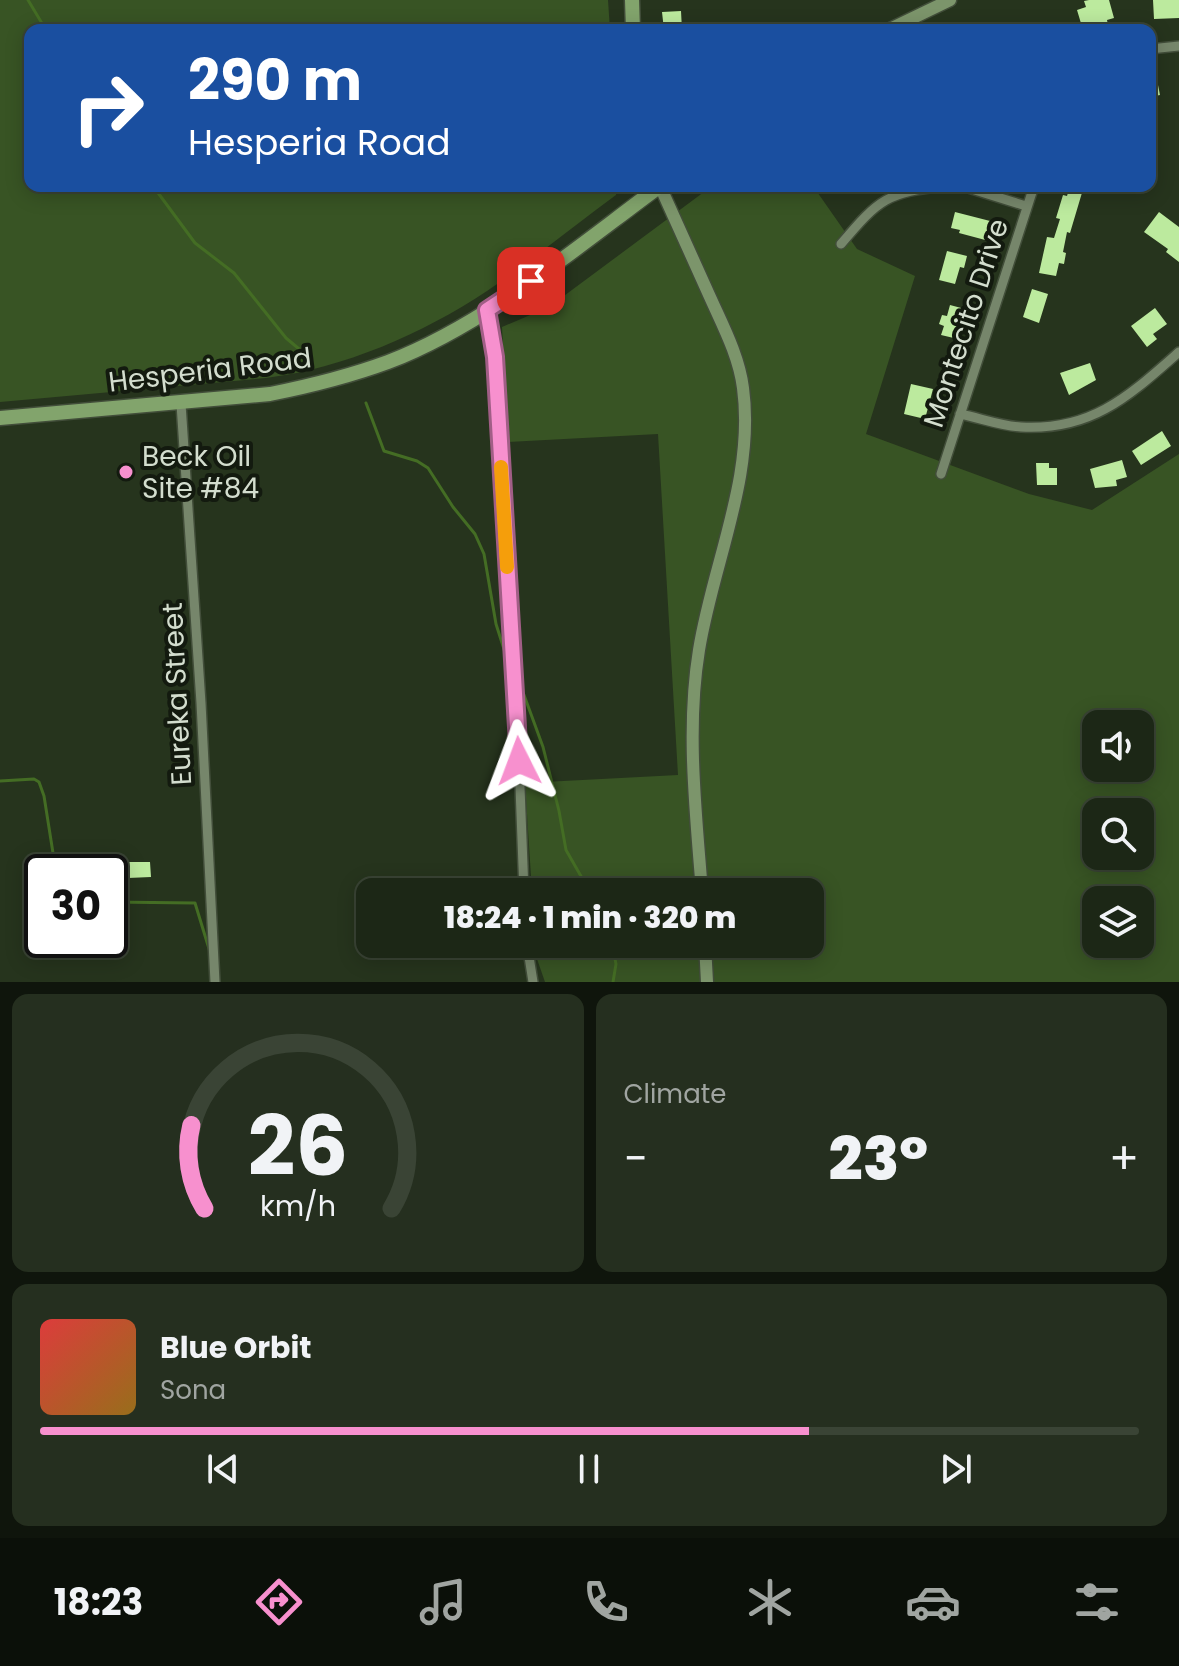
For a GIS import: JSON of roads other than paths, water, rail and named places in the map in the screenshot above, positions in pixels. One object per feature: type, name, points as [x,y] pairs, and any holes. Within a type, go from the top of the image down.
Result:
[{"type":"main road","points":[[632,0],[633,24]]},
{"type":"main road","points":[[900,24],[950,0]]},
{"type":"main road","name":"Hesperia Road","points":[[0,418],[270,394],[311,386],[388,362],[422,347],[487,310],[652,192]]},
{"type":"main road","points":[[663,192],[726,333],[738,365],[745,404],[743,454],[735,504],[707,604],[696,679],[694,746],[701,878]]},
{"type":"main road","points":[[706,958],[707,982]]},
{"type":"street","points":[[1156,48],[1179,46]]},
{"type":"street","points":[[841,244],[872,207],[903,192]]},
{"type":"street","points":[[981,192],[1026,206]]},
{"type":"street","name":"Montecito Drive","points":[[941,474],[1032,192]]},
{"type":"street","points":[[487,310],[495,357],[523,878]]},
{"type":"street","points":[[960,414],[1019,427],[1062,426],[1112,407],[1179,352]]},
{"type":"street","name":"Eureka Street","points":[[181,404],[215,982]]},
{"type":"street","points":[[529,958],[533,982]]},
{"type":"waterway","points":[[28,0],[42,24]]},
{"type":"waterway","points":[[157,192],[195,243],[234,273],[286,338],[311,359]]},
{"type":"waterway","points":[[366,403],[384,451],[417,461],[428,468],[475,534],[484,554],[496,624],[509,665]]},
{"type":"waterway","points":[[518,687],[524,695],[543,747],[566,850],[582,878]]},
{"type":"waterway","points":[[0,781],[34,779],[39,782],[53,854]]},
{"type":"waterway","points":[[128,902],[195,903],[210,952]]},
{"type":"waterway","points":[[613,982],[615,958]]},
{"type":"place","name":"Beck Oil Site #84","points":[[126,472]]}]
